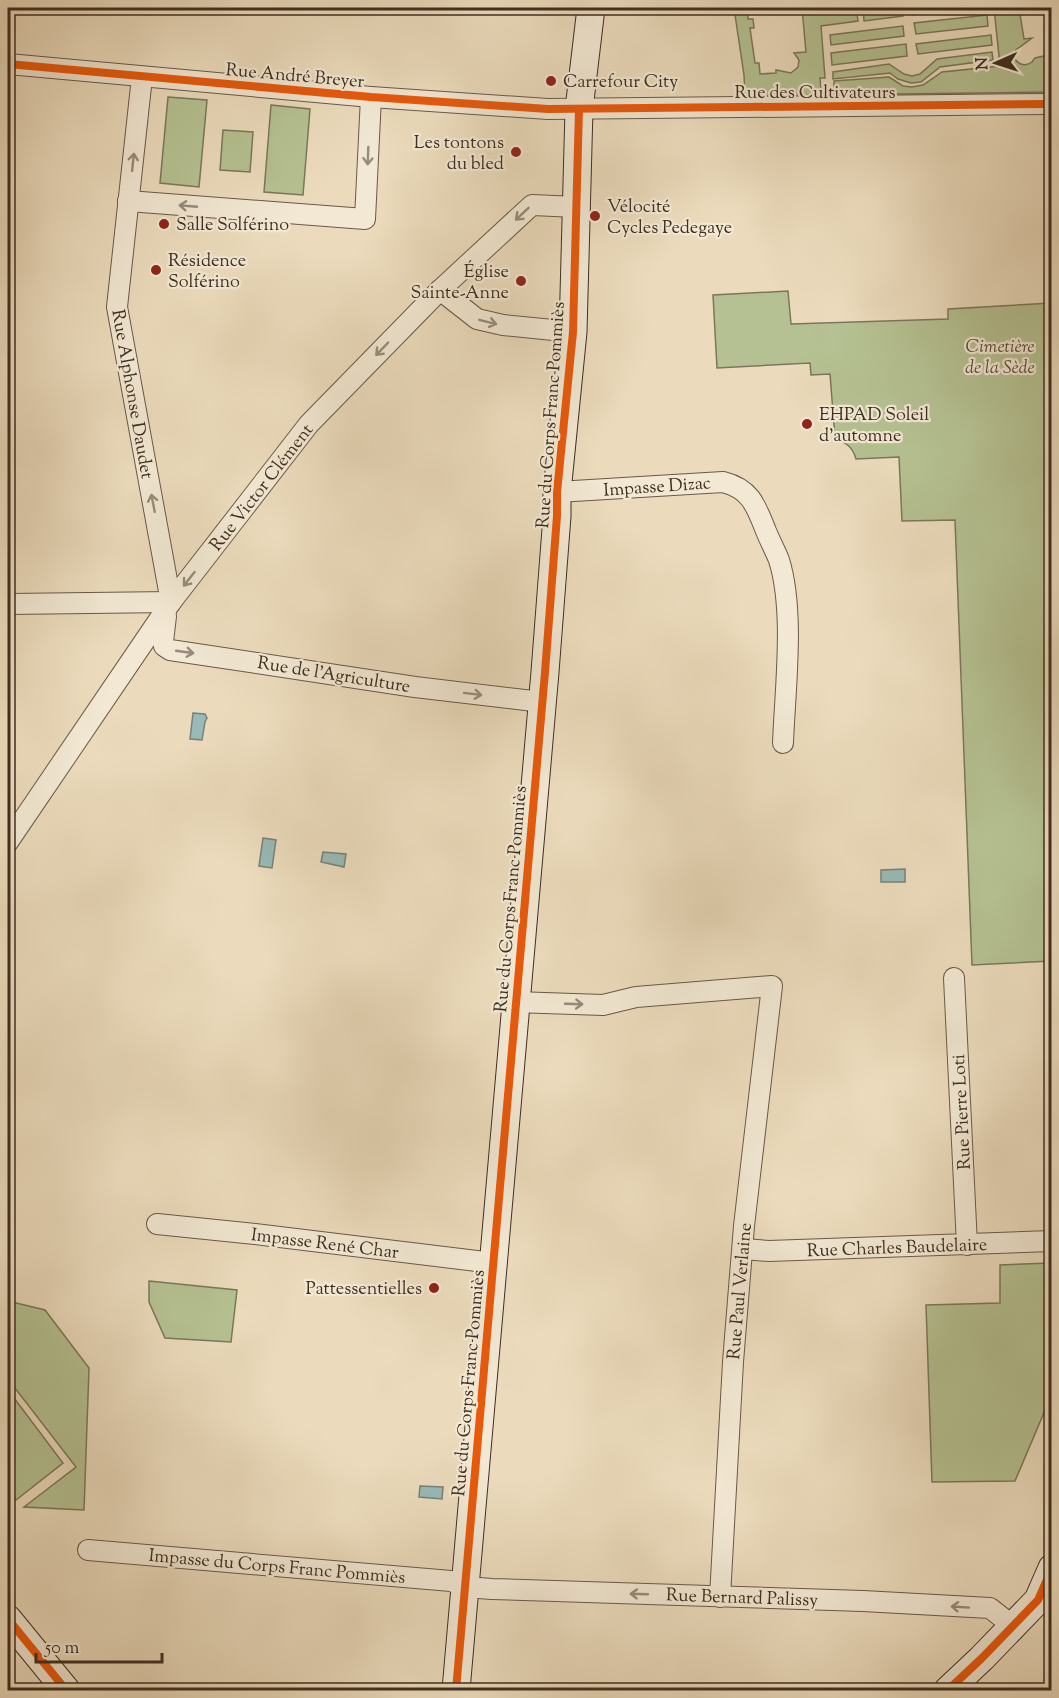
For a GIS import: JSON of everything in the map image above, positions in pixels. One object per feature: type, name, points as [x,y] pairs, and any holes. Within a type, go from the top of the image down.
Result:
[{"type":"main road","name":"Rue du Corps Franc Pommiès","points":[[456,1690],[542,702],[557,492],[573,332],[579,109],[591,8]]},
{"type":"main road","points":[[948,1690],[1038,1600],[1050,1576]]},
{"type":"main road","points":[[8,1619],[66,1690]]},
{"type":"street","name":"Rue André Breyer","points":[[8,64],[370,97],[579,109]]},
{"type":"street","name":"Rue Alphonse Daudet","points":[[142,77],[117,307],[169,606]]},
{"type":"street","points":[[128,201],[365,219],[370,97]]},
{"type":"street","name":"Rue des Cultivateurs","points":[[579,109],[1052,104]]},
{"type":"street","name":"Rue Victor Clément","points":[[8,842],[169,606],[309,424],[440,290],[532,205],[577,207]]},
{"type":"street","points":[[440,290],[477,319],[503,325],[573,332]]},
{"type":"street","name":"Impasse Dizac","points":[[557,492],[723,482],[743,490],[753,502],[765,526],[779,561],[785,588],[788,615],[783,743]]},
{"type":"street","points":[[8,603],[169,606]]},
{"type":"street","name":"Rue de l'Agriculture","points":[[169,606],[162,642],[170,650],[415,687],[542,702]]},
{"type":"street","name":"Rue Pierre Loti","points":[[954,978],[967,1245]]},
{"type":"street","name":"Rue Paul Verlaine","points":[[516,1002],[603,1005],[636,997],[772,986],[733,1362],[720,1597]]},
{"type":"street","name":"Impasse René Char","points":[[157,1224],[493,1263]]},
{"type":"street","name":"Rue Charles Baudelaire","points":[[743,1249],[769,1251],[1052,1241]]},
{"type":"street","name":"Impasse du Corps Franc Pommiès","points":[[88,1550],[451,1581],[465,1587]]},
{"type":"street","name":"Rue Bernard Palissy","points":[[465,1587],[863,1600],[990,1608],[1013,1626]]},
{"type":"green space","points":[[734,8],[747,8],[748,19],[753,19],[754,28],[750,28],[755,63],[759,63],[760,74],[776,73],[776,70],[791,73],[798,67],[799,60],[794,53],[806,52],[802,8],[856,8],[858,21],[821,26],[825,78],[820,78],[821,90],[834,88],[834,81],[889,77],[903,86],[912,87],[923,85],[942,72],[1000,66],[994,8],[1019,8],[1024,39],[1032,38],[1016,50],[1015,59],[1025,65],[1035,58],[1044,56],[1045,60],[1051,59],[1051,92],[745,96]]},
{"type":"green space","points":[[863,8],[903,9],[903,16],[864,21]]},
{"type":"green space","points":[[911,8],[950,8],[950,10],[912,15]]},
{"type":"green space","points":[[987,15],[988,26],[916,34],[914,23]]},
{"type":"green space","points":[[903,26],[904,36],[831,45],[830,35]]},
{"type":"green space","points":[[991,35],[992,45],[918,54],[916,44]]},
{"type":"green space","points":[[906,44],[907,56],[832,65],[831,53]]},
{"type":"green space","points":[[992,52],[993,60],[940,67],[921,82],[911,83],[898,79],[890,73],[833,79],[833,72],[889,64],[904,74],[912,76],[920,74],[937,59]]},
{"type":"green space","points":[[168,97],[207,100],[199,187],[160,183]]},
{"type":"green space","points":[[271,105],[310,109],[303,195],[264,192]]},
{"type":"green space","points":[[223,130],[253,132],[250,172],[220,170]]},
{"type":"green space","name":"Cimetière de la Sède","points":[[788,291],[791,324],[948,319],[948,309],[1051,303],[1051,961],[972,965],[955,520],[902,521],[899,457],[856,459],[848,446],[835,438],[830,374],[811,375],[810,363],[717,368],[713,295]]},
{"type":"green space","points":[[1051,1263],[1051,1396],[1015,1481],[932,1482],[926,1305],[1000,1303],[1000,1265]]},
{"type":"green space","points":[[149,1281],[237,1290],[231,1342],[165,1338],[149,1302]]},
{"type":"green space","points":[[8,1301],[45,1310],[89,1368],[84,1510],[24,1507],[76,1467],[8,1379]]},
{"type":"green space","points":[[8,1390],[63,1463],[16,1500],[8,1489]]},
{"type":"water","points":[[193,713],[205,714],[207,718],[202,740],[190,739]]},
{"type":"water","points":[[263,838],[276,840],[272,868],[259,866]]},
{"type":"water","points":[[323,852],[346,854],[344,867],[321,862]]},
{"type":"water","points":[[905,869],[905,882],[881,882],[881,870]]},
{"type":"water","points":[[420,1486],[443,1487],[442,1499],[419,1497]]},
{"type":"cycle path","points":[[8,64],[371,97],[548,109],[1052,104]]},
{"type":"cycle path","points":[[456,1690],[545,672],[557,492],[573,332],[579,109]]},
{"type":"cycle path","points":[[948,1690],[1038,1600],[1052,1568]]},
{"type":"cycle path","points":[[8,1619],[66,1690]]},
{"type":"place","name":"Carrefour City","points":[[551,81]]},
{"type":"place","name":"Les tontons du bled","points":[[516,152]]},
{"type":"place","name":"Vélocité Cycles Pedegaye","points":[[595,216]]},
{"type":"place","name":"Salle Solférino","points":[[164,224]]},
{"type":"place","name":"Résidence Solférino","points":[[156,270]]},
{"type":"place","name":"Église Sainte-Anne","points":[[521,281]]},
{"type":"place","name":"EHPAD Soleil d'automne","points":[[807,424]]},
{"type":"place","name":"Pattessentielles","points":[[434,1288]]}]
